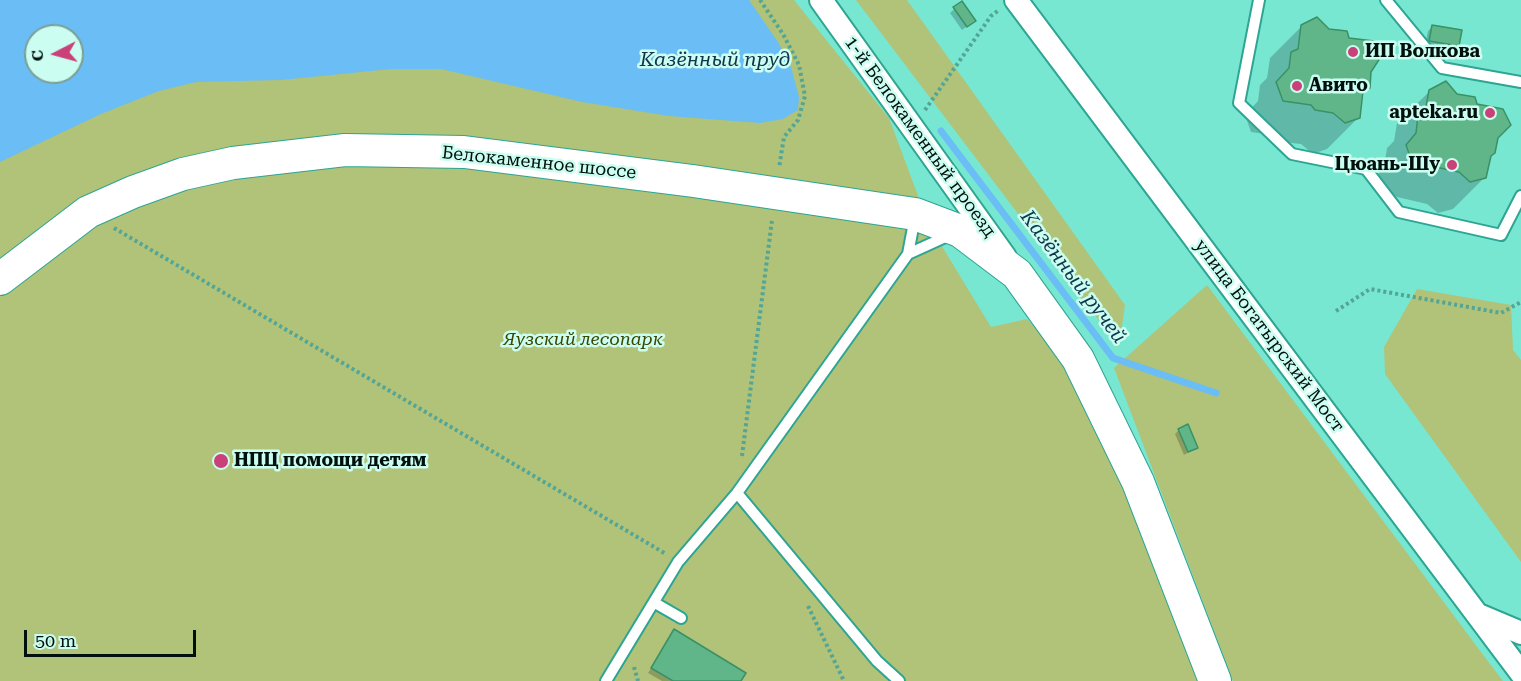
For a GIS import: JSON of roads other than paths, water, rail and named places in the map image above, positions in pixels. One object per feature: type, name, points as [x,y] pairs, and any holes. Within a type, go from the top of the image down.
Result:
[{"type":"street","name":"1-й Белокаменный проезд","points":[[821,0],[914,126],[1017,274]]},
{"type":"street","name":"улица Богатырский Мост","points":[[1016,0],[1521,673]]},
{"type":"street","name":"Белокаменное шоссе","points":[[0,279],[88,212],[133,192],[183,174],[233,163],[345,150],[464,152],[693,181],[915,213],[960,231],[1017,274]]},
{"type":"street","points":[[1017,274],[1078,359],[1133,472],[1215,681]]},
{"type":"street","points":[[1479,615],[1521,633]]},
{"type":"lane","points":[[1259,0],[1239,103],[1293,154],[1366,170],[1399,212],[1501,235],[1521,196]]},
{"type":"lane","points":[[1386,0],[1442,69],[1521,82]]},
{"type":"lane","points":[[606,681],[678,562],[737,493],[908,254],[915,213]]},
{"type":"lane","points":[[908,254],[960,231]]},
{"type":"lane","points":[[737,493],[877,662],[899,681]]},
{"type":"lane","points":[[654,603],[681,618]]},
{"type":"water","name":"Казённый пруд","points":[[0,0],[749,0],[778,42],[791,67],[799,97],[798,110],[783,119],[760,123],[669,116],[582,102],[441,69],[391,69],[281,80],[196,82],[159,91],[101,114],[0,162]]},
{"type":"waterway","name":"Казённый ручей","points":[[941,131],[1113,358],[1216,393]]},
{"type":"place","name":"ИП Волкова","points":[[1353,52]]},
{"type":"place","name":"Авито","points":[[1297,86]]},
{"type":"place","name":"apteka.ru","points":[[1490,113]]},
{"type":"place","name":"Цюань-Шу","points":[[1452,165]]},
{"type":"place","name":"НПЦ помощи детям","points":[[221,461]]},
{"type":"park label","name":"Яузский лесопарк","points":[[583,340]]}]
